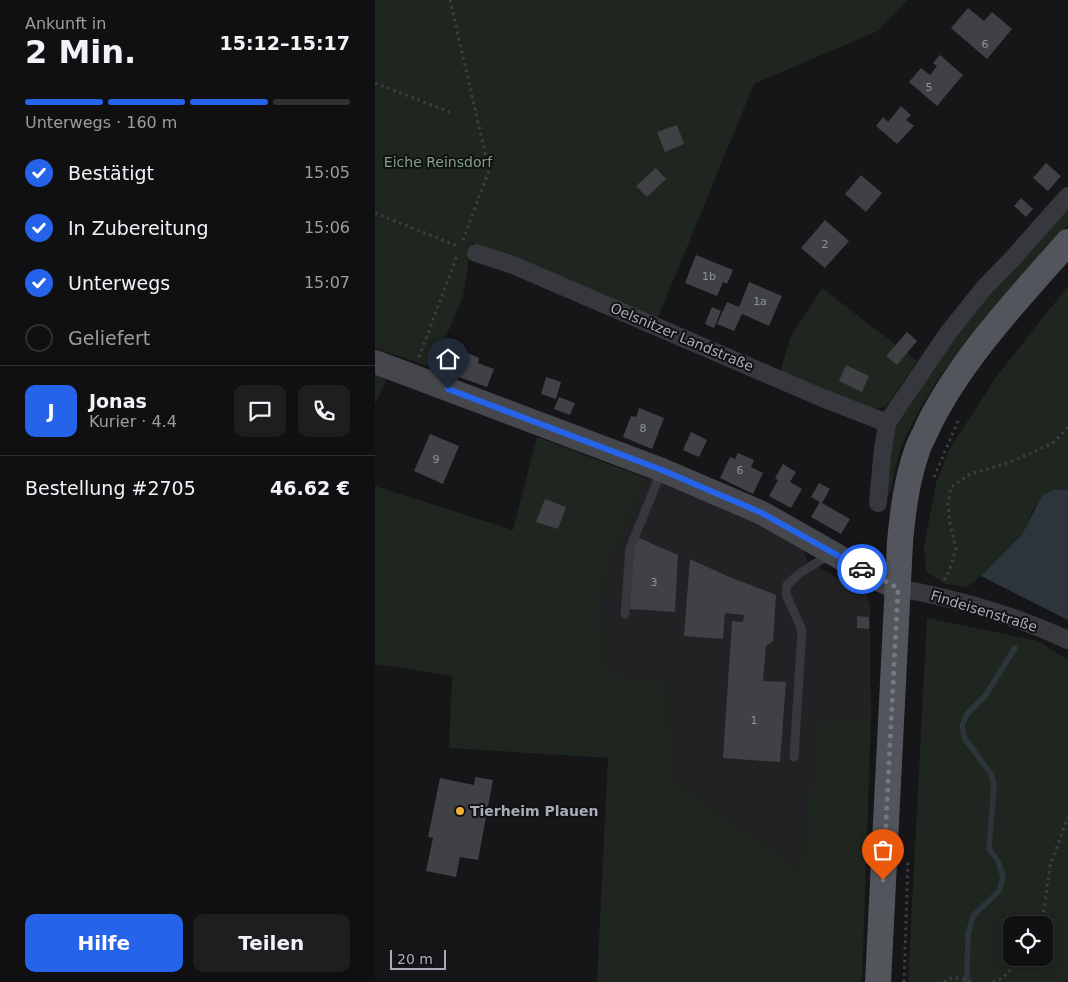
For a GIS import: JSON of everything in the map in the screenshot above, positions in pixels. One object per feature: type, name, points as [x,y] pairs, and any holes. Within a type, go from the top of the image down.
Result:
[{"type":"main road","points":[[878,982],[903,510],[918,448],[938,406],[974,354],[1068,242]]},
{"type":"street","points":[[878,503],[887,423],[948,333],[984,288],[1068,196]]},
{"type":"street","name":"Oelsnitzer Landstraße","points":[[468,250],[513,265],[820,397],[887,423]]},
{"type":"street","points":[[375,362],[662,470],[762,513],[834,552],[878,579],[898,588]]},
{"type":"street","name":"Findeisenstraße","points":[[898,588],[935,596],[1037,626],[1068,640]]},
{"type":"lane","points":[[625,614],[630,548],[662,470]]},
{"type":"lane","points":[[793,757],[802,630],[786,594],[787,585],[800,573],[834,552]]},
{"type":"path","points":[[412,375],[468,250],[489,170],[450,0]]},
{"type":"path","points":[[375,83],[452,113]]},
{"type":"path","points":[[375,213],[468,250]]},
{"type":"path","points":[[932,485],[959,420]]},
{"type":"path","points":[[935,596],[949,572],[956,548],[950,525],[948,504],[951,487],[970,474],[1011,462],[1053,443],[1068,428]]},
{"type":"path","points":[[1043,916],[1050,866],[1068,817]]},
{"type":"path","points":[[993,982],[1003,978],[1014,966]]},
{"type":"path","points":[[943,982],[948,978],[959,978],[974,982]]},
{"type":"shaded area","points":[[646,478],[692,491],[789,536],[804,549],[806,560],[867,595],[870,606],[871,718],[816,725],[801,870],[674,780],[666,682],[607,675],[600,605],[610,563]]},
{"type":"shaded area","points":[[1054,489],[1068,490],[1068,620],[981,576],[1022,534],[1042,496]]},
{"type":"green space","name":"Eiche Reinsdorf","points":[[375,0],[907,0],[878,31],[754,84],[657,320],[472,242],[463,296],[433,368],[375,348]]},
{"type":"green space","points":[[1068,206],[1068,225],[998,303],[954,357],[935,385],[917,415],[902,446],[891,491],[887,496],[895,421],[943,345]]},
{"type":"green space","points":[[1068,286],[1068,490],[1054,489],[1034,508],[1022,534],[981,576],[967,587],[946,584],[926,572],[924,547],[936,483],[949,450],[996,377]]},
{"type":"green space","points":[[822,288],[917,361],[886,407],[870,409],[780,372],[791,336]]},
{"type":"green space","points":[[375,374],[387,378],[375,405]]},
{"type":"green space","points":[[537,437],[646,478],[610,563],[600,605],[607,674],[666,682],[674,780],[801,870],[816,724],[871,718],[862,982],[597,982],[608,758],[449,748],[452,676],[375,664],[375,486],[513,530]]},
{"type":"green space","points":[[927,618],[1038,641],[1068,660],[1068,982],[908,982]]},
{"type":"building","points":[[968,8],[984,21],[992,12],[1012,29],[987,59],[951,28]]},
{"type":"building","points":[[940,55],[963,75],[937,106],[909,82],[921,68],[930,75],[937,66],[933,63]]},
{"type":"building","points":[[901,106],[911,115],[906,120],[914,126],[897,144],[876,126],[883,117],[888,122]]},
{"type":"building","points":[[677,125],[684,144],[665,152],[657,132]]},
{"type":"building","points":[[1046,163],[1061,176],[1048,191],[1033,178]]},
{"type":"building","points":[[656,168],[666,179],[647,197],[636,186]]},
{"type":"building","points":[[861,175],[882,193],[866,212],[845,194]]},
{"type":"building","points":[[1021,198],[1033,209],[1026,217],[1014,206]]},
{"type":"building","points":[[825,220],[849,241],[825,268],[801,248]]},
{"type":"building","points":[[696,255],[733,270],[727,284],[723,282],[717,296],[685,283]]},
{"type":"building","points":[[749,282],[782,296],[769,326],[742,314],[734,331],[717,324],[727,302],[739,307]]},
{"type":"building","points":[[712,307],[721,311],[714,328],[705,324]]},
{"type":"building","points":[[907,332],[917,341],[897,365],[886,356]]},
{"type":"building","points":[[465,352],[479,358],[478,363],[494,369],[487,387],[456,376]]},
{"type":"building","points":[[846,365],[869,376],[862,392],[839,381]]},
{"type":"building","points":[[546,377],[561,382],[556,399],[541,394]]},
{"type":"building","points":[[559,397],[575,403],[570,415],[554,409]]},
{"type":"building","points":[[639,408],[664,418],[652,449],[623,437],[631,416],[636,417]]},
{"type":"building","points":[[691,432],[707,440],[699,457],[683,450]]},
{"type":"building","points":[[430,434],[459,446],[443,484],[414,471]]},
{"type":"building","points":[[738,453],[754,460],[751,467],[763,473],[753,494],[720,478],[730,457],[735,459]]},
{"type":"building","points":[[783,464],[796,472],[790,482],[802,489],[791,508],[769,496],[778,480],[775,478]]},
{"type":"building","points":[[819,483],[830,489],[822,503],[850,519],[841,534],[811,517],[820,502],[811,497]]},
{"type":"building","points":[[545,499],[566,507],[558,529],[536,522]]},
{"type":"building","points":[[639,538],[678,555],[675,612],[630,609],[633,549]]},
{"type":"building","points":[[690,559],[776,595],[773,641],[766,646],[763,681],[786,682],[780,762],[723,758],[732,621],[743,622],[744,615],[725,613],[723,639],[684,636]]},
{"type":"building","points":[[857,616],[869,617],[869,629],[857,628]]},
{"type":"building","name":"Tierheim Plauen","points":[[475,777],[493,780],[478,860],[460,857],[456,877],[426,871],[433,838],[428,837],[440,778],[474,785]]},
{"type":"waterway","points":[[965,982],[967,976],[968,934],[973,916],[999,891],[1003,878],[999,863],[989,848],[994,785],[991,774],[965,739],[962,726],[967,714],[985,696],[1015,648]]},
{"type":"way so far","points":[[862,569],[898,588],[883,880]]},
{"type":"place","name":"Tierheim Plauen","points":[[460,811]]},
{"type":"route","points":[[448,389],[662,470],[762,513],[862,569]]}]
